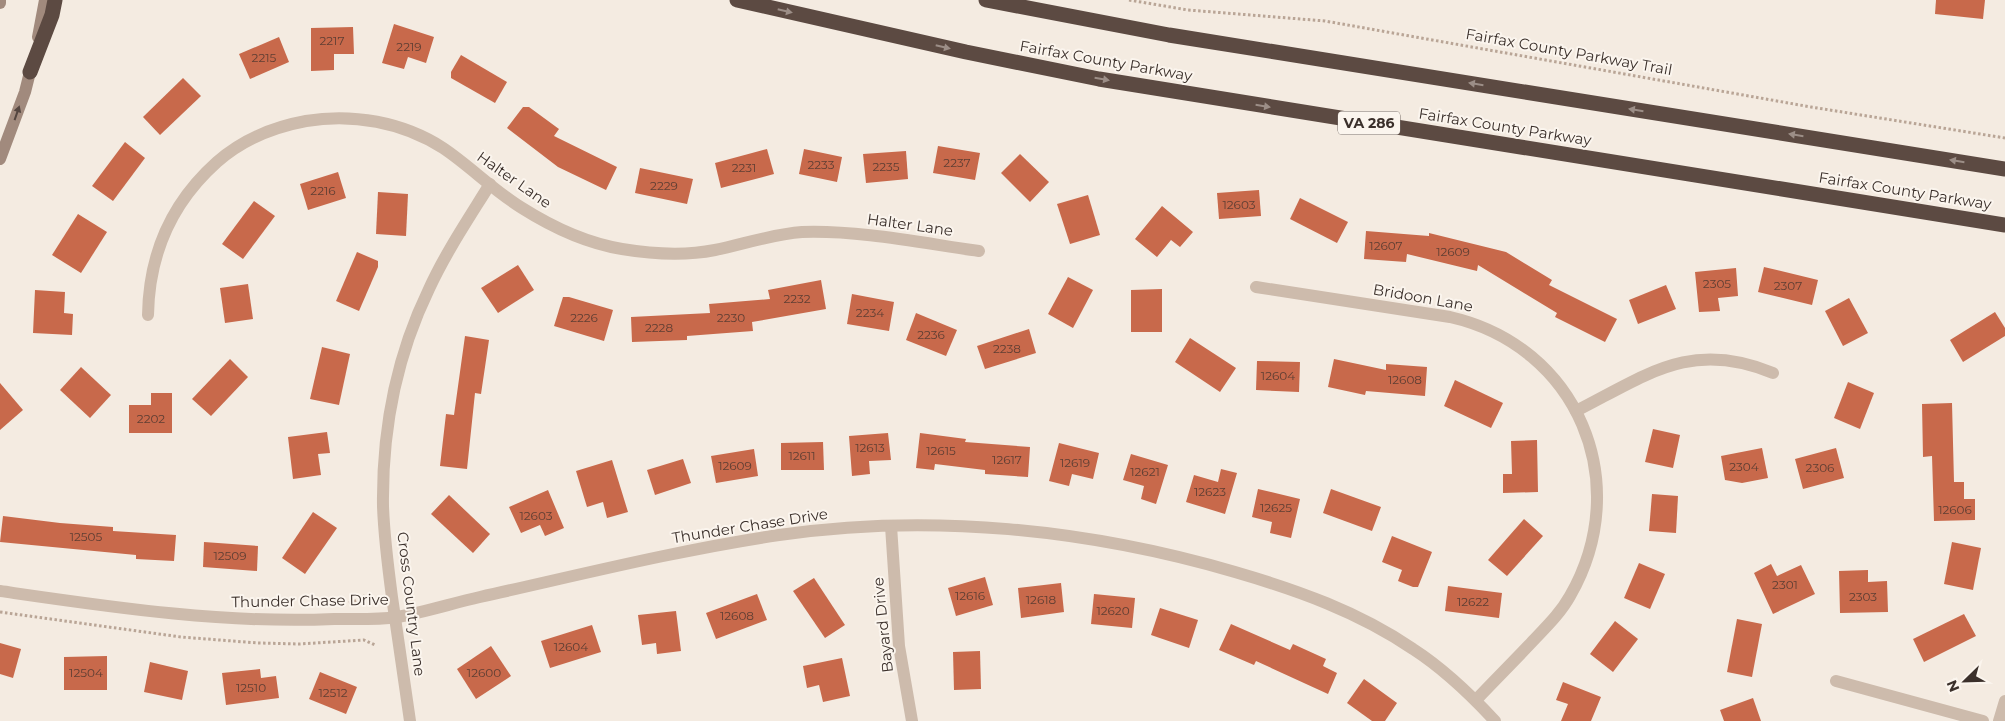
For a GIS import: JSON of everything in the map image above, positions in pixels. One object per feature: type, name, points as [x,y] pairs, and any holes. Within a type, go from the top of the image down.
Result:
[{"type":"highway","points":[[30,72],[52,15],[55,0]]},
{"type":"highway","name":"Fairfax County Parkway","points":[[737,0],[966,52],[1099,79],[2005,225]]},
{"type":"highway","points":[[986,0],[1179,37],[2005,169]]},
{"type":"main road","points":[[0,159],[16,119],[30,72],[45,0]]},
{"type":"street","name":"Halter Lane","points":[[148,314],[149,289],[154,262],[167,226],[185,197],[203,175],[248,140],[292,124],[318,119],[345,118],[388,124],[413,133],[442,148],[520,207],[558,228],[588,240],[619,248],[651,253],[682,254],[713,250],[799,232],[832,231],[979,251]]},
{"type":"street","name":"Cross Country Lane","points":[[410,721],[386,554],[383,507],[384,460],[389,413],[396,378],[428,289],[450,247],[490,184]]},
{"type":"street","name":"Bridoon Lane","points":[[1256,287],[1472,322],[1500,334],[1541,364],[1565,392],[1576,411],[1590,443],[1597,476],[1598,510],[1595,533],[1589,555],[1570,598],[1555,618],[1476,700]]},
{"type":"street","points":[[1576,411],[1651,373],[1682,362],[1698,359],[1727,359],[1752,364],[1773,373]]},
{"type":"street","name":"Thunder Chase Drive","points":[[0,591],[189,616],[249,620],[290,621],[395,617],[715,546],[781,535],[891,526],[941,526],[1028,531],[1101,540],[1184,557],[1266,581],[1335,606],[1368,622],[1413,648],[1446,673],[1476,700],[1495,721]]},
{"type":"street","name":"Bayard Drive","points":[[891,526],[898,646],[912,721]]},
{"type":"street","points":[[1836,680],[1983,721]]},
{"type":"street","points":[[1999,721],[2005,701]]},
{"type":"path","name":"Fairfax County Parkway Trail","points":[[1129,0],[1188,10],[1324,21],[1792,104],[2005,138]]},
{"type":"path","points":[[346,603],[358,600],[366,595]]},
{"type":"path","points":[[0,612],[181,637],[258,643],[308,644],[364,640],[375,645]]},
{"type":"building","points":[[1936,0],[1985,0],[1983,19],[1935,14]]},
{"type":"building","points":[[394,24],[434,37],[426,63],[408,57],[404,69],[382,63]]},
{"type":"building","points":[[353,27],[354,54],[334,54],[334,70],[311,71],[311,28]]},
{"type":"building","points":[[279,37],[289,62],[250,79],[239,54]]},
{"type":"building","points":[[461,55],[507,82],[495,103],[451,78],[451,72]]},
{"type":"building","points":[[183,78],[201,96],[160,135],[143,117]]},
{"type":"building","points":[[523,107],[529,107],[559,129],[554,136],[617,167],[606,190],[558,167],[507,128]]},
{"type":"building","points":[[125,142],[145,158],[113,201],[92,186]]},
{"type":"building","points":[[938,146],[980,153],[975,180],[933,173]]},
{"type":"building","points":[[767,149],[774,174],[721,188],[715,163]]},
{"type":"building","points":[[804,149],[842,157],[837,182],[799,174]]},
{"type":"building","points":[[906,151],[908,179],[866,183],[863,154]]},
{"type":"building","points":[[1020,154],[1049,182],[1030,202],[1001,173]]},
{"type":"building","points":[[640,168],[693,179],[687,204],[635,193]]},
{"type":"building","points":[[338,172],[346,198],[308,210],[300,184]]},
{"type":"building","points":[[1259,190],[1261,216],[1219,219],[1217,193]]},
{"type":"building","points":[[378,192],[408,194],[406,236],[376,234]]},
{"type":"building","points":[[1088,195],[1100,235],[1070,244],[1057,204]]},
{"type":"building","points":[[1300,198],[1348,222],[1337,243],[1290,219]]},
{"type":"building","points":[[254,201],[275,216],[243,259],[222,244]]},
{"type":"building","points":[[1162,206],[1193,232],[1180,247],[1171,240],[1157,257],[1135,239]]},
{"type":"building","points":[[78,214],[107,232],[81,273],[52,255]]},
{"type":"building","points":[[1366,231],[1429,236],[1429,233],[1506,252],[1552,280],[1549,285],[1617,319],[1605,342],[1555,317],[1557,313],[1478,265],[1477,271],[1407,254],[1406,262],[1364,259]]},
{"type":"building","points":[[357,252],[378,261],[378,267],[359,311],[336,301]]},
{"type":"building","points":[[518,265],[534,290],[498,313],[481,288]]},
{"type":"building","points":[[1764,267],[1818,280],[1812,305],[1758,292]]},
{"type":"building","points":[[1736,268],[1738,296],[1718,298],[1720,311],[1699,312],[1695,272]]},
{"type":"building","points":[[1068,277],[1093,290],[1073,328],[1048,314]]},
{"type":"building","points":[[821,280],[826,309],[752,322],[753,331],[687,336],[687,340],[632,342],[631,317],[710,313],[709,304],[770,299],[768,290]]},
{"type":"building","points":[[248,284],[253,319],[225,323],[220,288]]},
{"type":"building","points":[[1666,285],[1676,309],[1638,324],[1629,300]]},
{"type":"building","points":[[1162,289],[1162,332],[1131,332],[1131,290]]},
{"type":"building","points":[[35,290],[65,292],[64,313],[73,314],[72,335],[33,333]]},
{"type":"building","points":[[852,294],[894,302],[889,331],[847,324]]},
{"type":"building","points":[[563,297],[569,297],[613,310],[604,341],[554,326]]},
{"type":"building","points":[[1849,298],[1868,333],[1843,346],[1825,311]]},
{"type":"building","points":[[1995,312],[2005,328],[2005,336],[1963,362],[1950,340]]},
{"type":"building","points":[[916,313],[957,330],[946,356],[906,340]]},
{"type":"building","points":[[1029,329],[1036,353],[985,369],[977,346]]},
{"type":"building","points":[[465,336],[489,340],[481,394],[475,393],[467,469],[440,466],[446,414],[454,415]]},
{"type":"building","points":[[1190,338],[1236,368],[1220,392],[1175,362]]},
{"type":"building","points":[[322,347],[350,354],[339,405],[310,399]]},
{"type":"building","points":[[230,359],[248,377],[211,416],[192,399]]},
{"type":"building","points":[[1334,359],[1386,370],[1386,364],[1427,367],[1425,396],[1366,391],[1365,395],[1328,387]]},
{"type":"building","points":[[1257,361],[1300,362],[1299,392],[1256,390]]},
{"type":"building","points":[[81,367],[111,395],[90,418],[60,390]]},
{"type":"building","points":[[1455,380],[1503,403],[1491,428],[1444,406]]},
{"type":"building","points":[[1848,382],[1874,393],[1860,429],[1834,418]]},
{"type":"building","points":[[0,383],[23,410],[0,430]]},
{"type":"building","points":[[151,393],[172,393],[172,433],[129,433],[129,405],[151,405]]},
{"type":"building","points":[[1952,403],[1954,482],[1964,482],[1964,499],[1975,499],[1975,520],[1934,521],[1932,456],[1923,457],[1922,404]]},
{"type":"building","points":[[1653,429],[1680,435],[1673,468],[1645,462]]},
{"type":"building","points":[[327,432],[330,453],[318,454],[321,475],[293,479],[288,437]]},
{"type":"building","points":[[888,433],[891,460],[869,461],[870,474],[852,476],[849,436]]},
{"type":"building","points":[[920,433],[966,439],[965,442],[1030,447],[1028,477],[985,474],[985,470],[935,464],[934,470],[916,468]]},
{"type":"building","points":[[1537,440],[1538,492],[1503,493],[1503,474],[1512,474],[1511,441]]},
{"type":"building","points":[[823,442],[824,470],[781,470],[781,443]]},
{"type":"building","points":[[1059,443],[1099,453],[1093,479],[1072,474],[1069,486],[1049,481]]},
{"type":"building","points":[[1762,448],[1768,478],[1742,483],[1725,480],[1721,456]]},
{"type":"building","points":[[1836,448],[1844,478],[1803,489],[1795,459]]},
{"type":"building","points":[[754,449],[758,476],[716,483],[711,456]]},
{"type":"building","points":[[1131,454],[1168,465],[1156,504],[1141,499],[1144,486],[1123,480]]},
{"type":"building","points":[[683,459],[691,483],[655,495],[647,470]]},
{"type":"building","points":[[612,460],[628,512],[607,518],[603,502],[587,507],[576,471]]},
{"type":"building","points":[[1221,469],[1237,473],[1225,514],[1186,502],[1194,475],[1218,482]]},
{"type":"building","points":[[1258,489],[1300,499],[1291,538],[1270,533],[1272,522],[1252,517]]},
{"type":"building","points":[[1331,489],[1381,507],[1372,531],[1323,513]]},
{"type":"building","points":[[548,490],[564,528],[545,536],[540,525],[521,533],[509,507]]},
{"type":"building","points":[[1652,494],[1678,496],[1676,533],[1649,531]]},
{"type":"building","points":[[449,495],[490,534],[473,553],[431,514]]},
{"type":"building","points":[[313,512],[337,528],[305,574],[282,558]]},
{"type":"building","points":[[3,516],[113,527],[113,531],[176,535],[174,561],[136,559],[136,555],[0,542]]},
{"type":"building","points":[[1524,519],[1543,536],[1507,576],[1488,560]]},
{"type":"building","points":[[1392,536],[1432,552],[1418,587],[1398,581],[1402,570],[1382,562]]},
{"type":"building","points":[[204,542],[258,546],[257,571],[203,567]]},
{"type":"building","points":[[1952,542],[1981,548],[1973,590],[1944,584]]},
{"type":"building","points":[[1639,563],[1665,574],[1650,609],[1624,598]]},
{"type":"building","points":[[1771,564],[1777,576],[1801,565],[1815,594],[1773,614],[1754,573]]},
{"type":"building","points":[[1868,570],[1868,582],[1887,581],[1888,612],[1840,613],[1839,571]]},
{"type":"building","points":[[985,577],[993,605],[956,616],[948,588]]},
{"type":"building","points":[[814,578],[845,625],[825,638],[793,591]]},
{"type":"building","points":[[1061,583],[1064,612],[1021,618],[1018,588]]},
{"type":"building","points":[[1448,586],[1502,593],[1499,618],[1445,611]]},
{"type":"building","points":[[757,594],[767,620],[716,639],[706,613]]},
{"type":"building","points":[[1094,594],[1135,598],[1132,628],[1091,624]]},
{"type":"building","points":[[1160,608],[1198,620],[1189,648],[1151,635]]},
{"type":"building","points":[[676,611],[681,651],[657,654],[656,643],[642,645],[638,615]]},
{"type":"building","points":[[1964,614],[1976,636],[1924,662],[1913,639]]},
{"type":"building","points":[[1737,619],[1762,624],[1752,677],[1727,672]]},
{"type":"building","points":[[1615,621],[1638,639],[1613,672],[1590,654]]},
{"type":"building","points":[[1231,624],[1290,650],[1293,644],[1326,659],[1323,666],[1337,673],[1328,694],[1256,661],[1254,665],[1219,650]]},
{"type":"building","points":[[592,625],[601,652],[550,668],[541,641]]},
{"type":"building","points":[[0,643],[21,649],[13,678],[0,674]]},
{"type":"building","points":[[491,646],[511,676],[476,699],[457,669]]},
{"type":"building","points":[[980,651],[981,689],[954,690],[953,652]]},
{"type":"building","points":[[107,656],[107,690],[64,690],[64,657]]},
{"type":"building","points":[[842,658],[850,696],[823,702],[819,685],[807,688],[803,666]]},
{"type":"building","points":[[150,662],[188,671],[182,700],[144,692]]},
{"type":"building","points":[[260,669],[261,678],[276,676],[279,698],[226,705],[222,673]]},
{"type":"building","points":[[320,672],[357,687],[346,714],[309,699]]},
{"type":"building","points":[[1364,679],[1397,703],[1385,721],[1372,721],[1347,703]]},
{"type":"building","points":[[1563,682],[1601,697],[1591,721],[1561,721],[1568,704],[1556,700]]},
{"type":"building","points":[[1753,698],[1761,721],[1724,721],[1720,710]]}]
